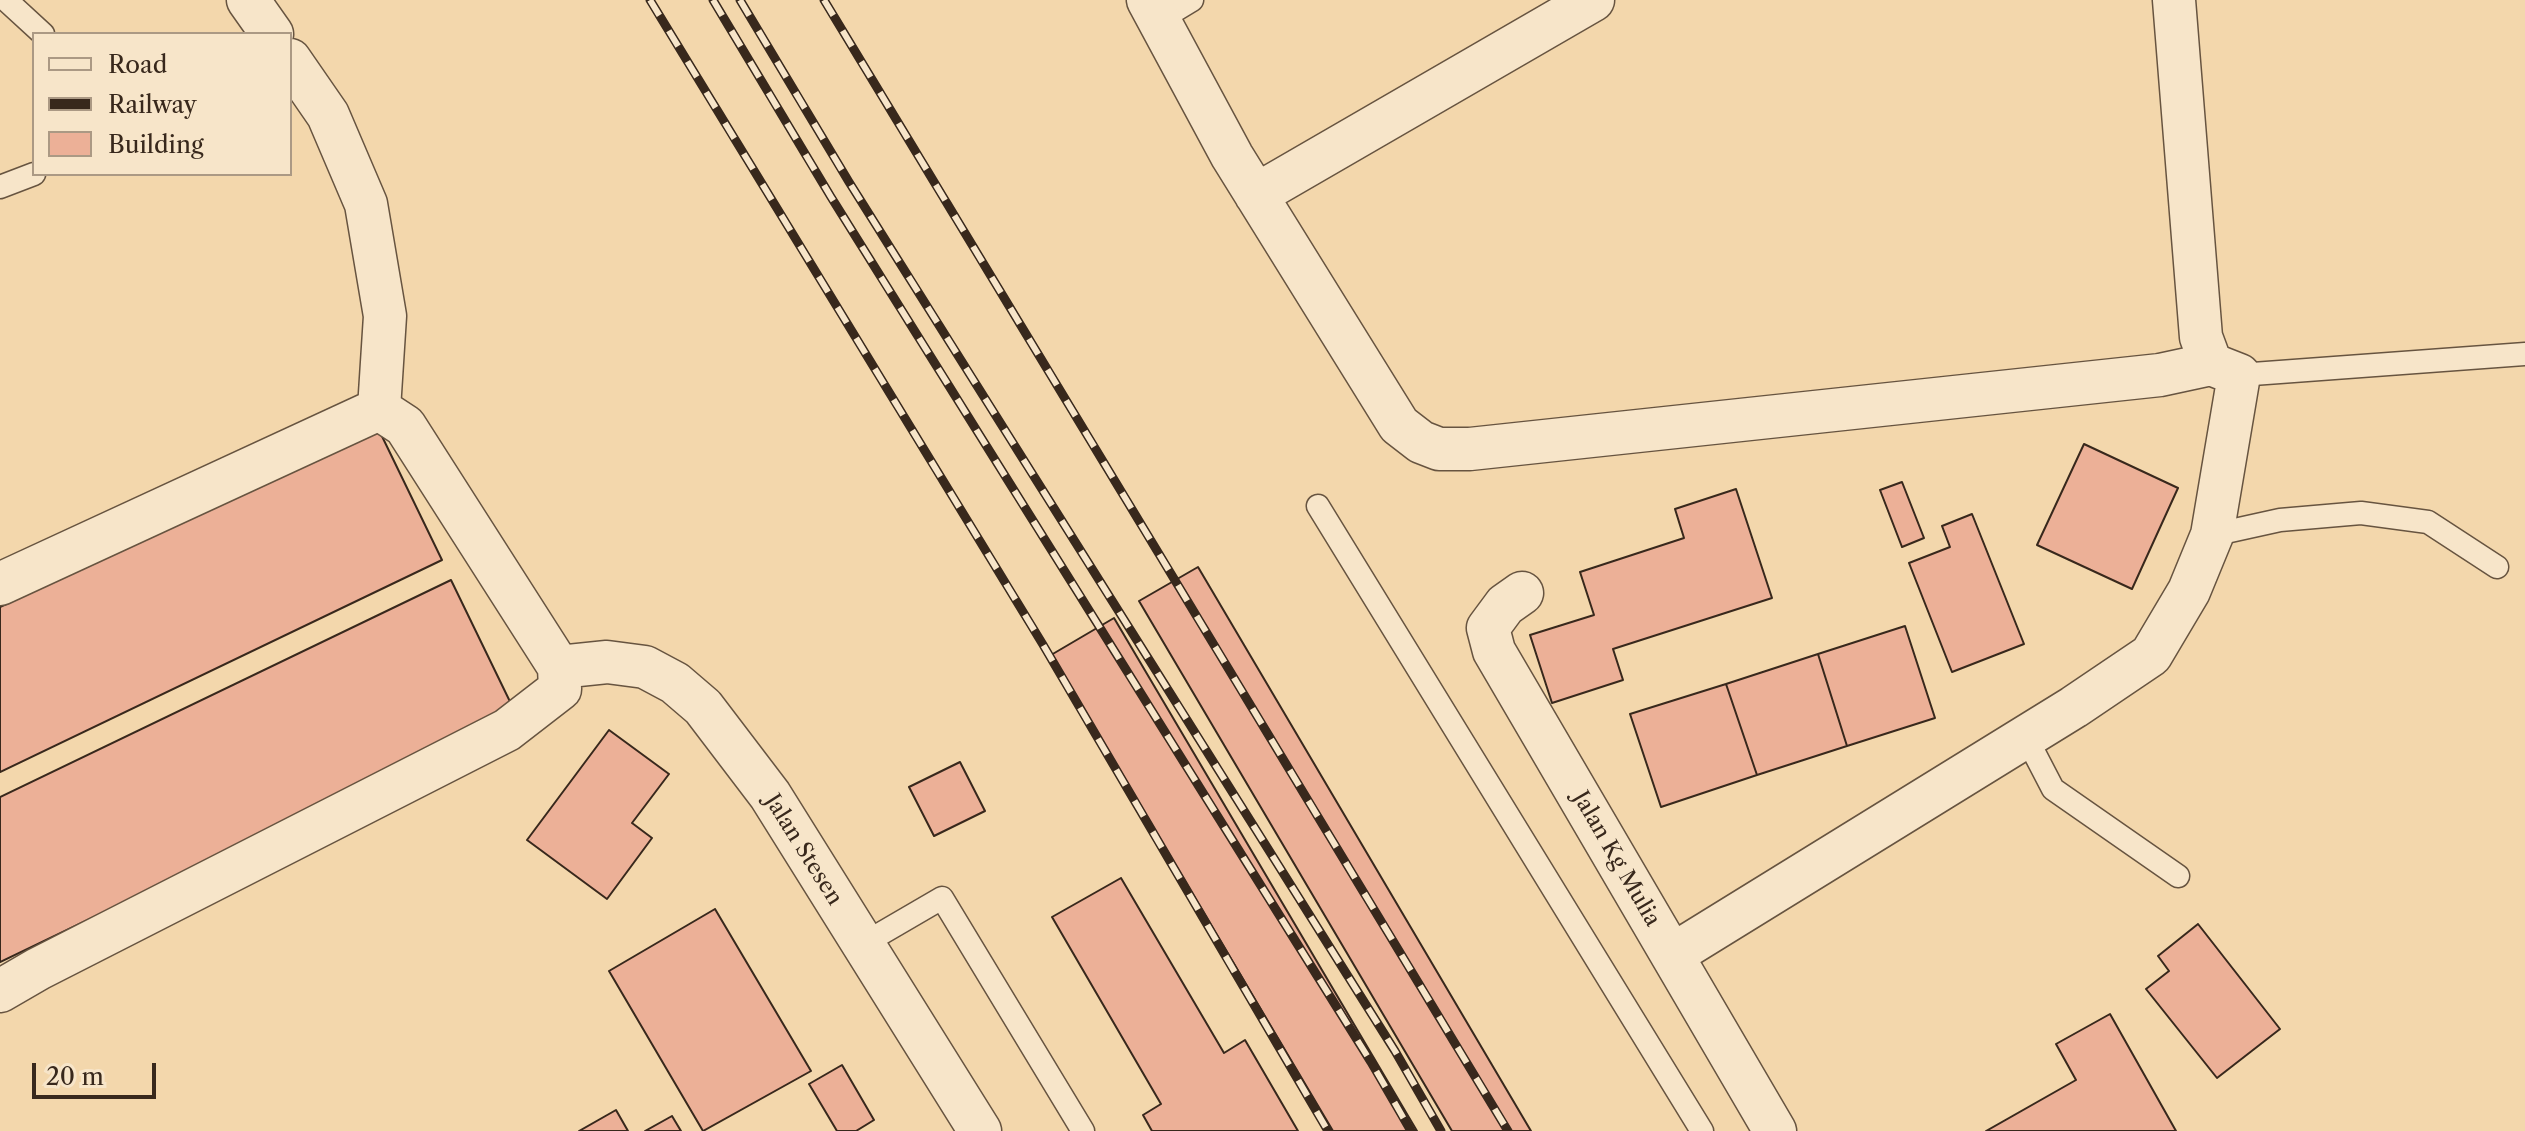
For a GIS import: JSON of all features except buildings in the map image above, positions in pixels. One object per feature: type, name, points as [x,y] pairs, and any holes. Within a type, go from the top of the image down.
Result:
[{"type":"street","points":[[248,0],[271,32]]},
{"type":"street","points":[[1256,195],[1593,0]]},
{"type":"street","points":[[1672,955],[2026,737],[2151,655],[2189,591],[2212,535],[2225,369],[2201,337],[2174,0]]},
{"type":"street","points":[[1166,7],[1232,156],[1256,195],[1399,425],[1421,442],[1439,449],[1486,448],[2225,369]]},
{"type":"street","points":[[292,63],[328,115],[366,204],[385,316],[379,409]]},
{"type":"street","points":[[0,584],[379,409]]},
{"type":"street","points":[[0,991],[507,730],[560,689],[559,667],[405,426],[379,409]]},
{"type":"street","name":"Jalan Kg Mulia","points":[[1522,593],[1505,605],[1488,628],[1494,651],[1775,1131]]},
{"type":"street","name":"Jalan Stesen","points":[[559,667],[607,662],[645,667],[675,683],[703,707],[770,795],[980,1131]]},
{"type":"lane","points":[[6,0],[41,32]]},
{"type":"lane","points":[[0,187],[32,175]]},
{"type":"lane","points":[[2225,369],[2525,354]]},
{"type":"lane","points":[[1318,506],[1702,1131]]},
{"type":"lane","points":[[2212,535],[2280,520],[2361,513],[2428,522],[2497,567]]},
{"type":"lane","points":[[2026,737],[2053,789],[2178,876]]},
{"type":"lane","points":[[863,944],[942,898],[1083,1131]]},
{"type":"railway","points":[[650,0],[1042,643],[1328,1131]]},
{"type":"railway","points":[[713,0],[831,197],[1371,1062],[1411,1131]]},
{"type":"railway","points":[[740,0],[849,182],[1395,1051],[1441,1131]]},
{"type":"railway","points":[[824,0],[1508,1131]]}]
